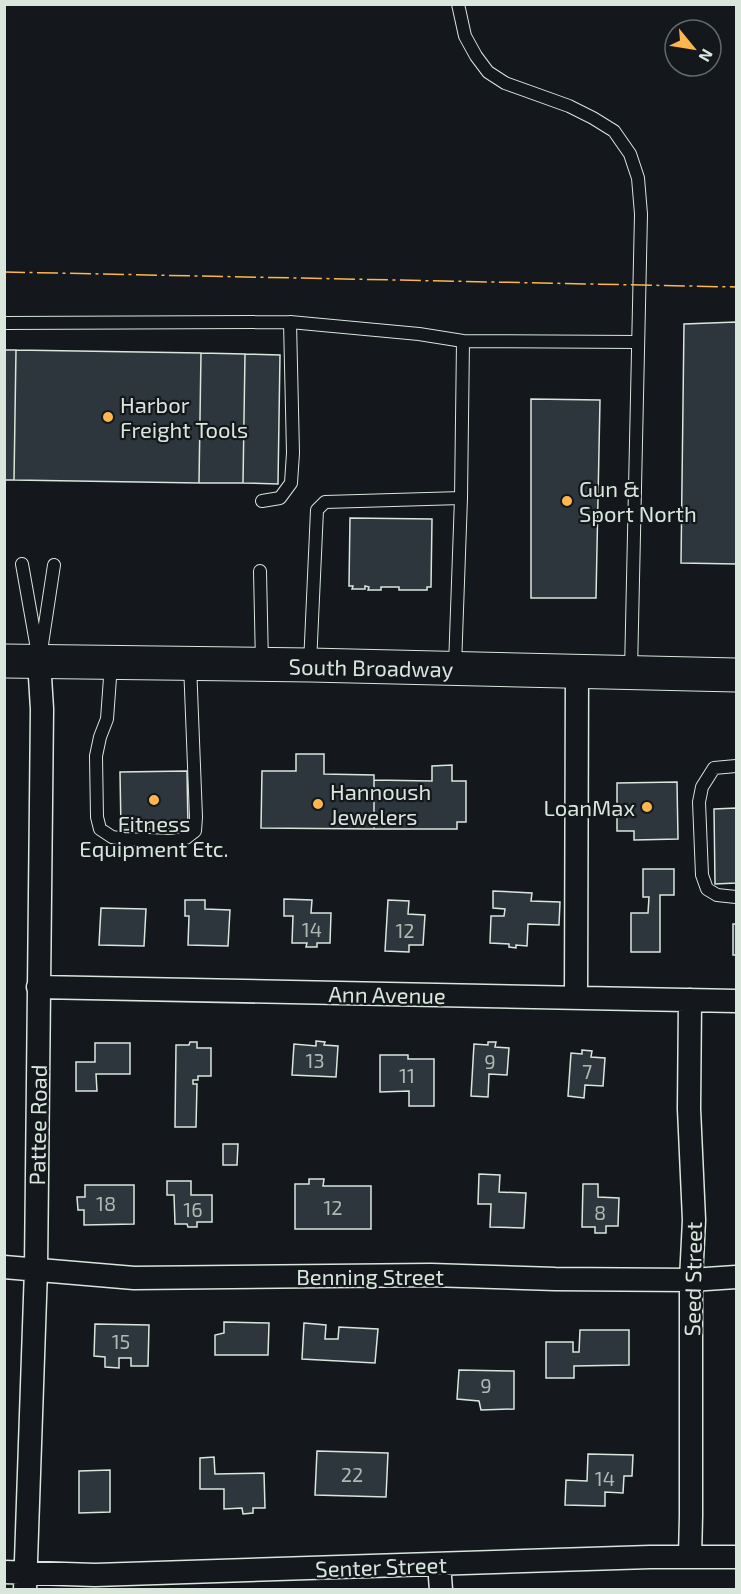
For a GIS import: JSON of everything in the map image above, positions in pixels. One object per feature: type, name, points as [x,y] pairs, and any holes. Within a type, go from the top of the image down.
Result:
[{"type":"main road","name":"South Broadway","points":[[4,661],[310,665],[736,675]]},
{"type":"street","name":"Pattee Road","points":[[18,1578],[36,1269],[42,709],[39,661]]},
{"type":"street","points":[[576,998],[578,671]]},
{"type":"street","name":"Ann Avenue","points":[[38,987],[736,1001]]},
{"type":"street","name":"Seed Street","points":[[690,1000],[689,1109],[694,1220],[691,1280],[690,1557]]},
{"type":"street","name":"Benning Street","points":[[4,1267],[134,1278],[431,1275],[691,1280],[736,1277]]},
{"type":"street","name":"Senter Street","points":[[18,1578],[650,1557],[736,1557]]},
{"type":"street","points":[[439,1564],[441,1590]]},
{"type":"lane","points":[[458,4],[465,36],[488,72],[505,83],[569,106],[614,131],[630,154],[638,178],[641,214],[631,672]]},
{"type":"lane","points":[[4,323],[290,322],[419,334],[463,341],[637,342]]},
{"type":"lane","points":[[262,501],[280,498],[291,483],[290,322]]},
{"type":"lane","points":[[454,668],[463,341]]},
{"type":"lane","points":[[310,665],[317,510],[325,502],[460,498]]},
{"type":"lane","points":[[22,564],[39,661]]},
{"type":"lane","points":[[39,661],[54,565]]},
{"type":"lane","points":[[260,571],[262,665]]},
{"type":"lane","points":[[111,662],[108,719],[100,737],[96,756],[97,817],[100,829],[112,837],[172,841],[186,838],[195,831],[190,664]]},
{"type":"lane","points":[[736,766],[714,768],[702,788],[699,802],[702,875],[707,889],[717,895],[736,897]]},
{"type":"building","points":[[736,322],[736,564],[681,563],[684,324]]},
{"type":"building","points":[[4,350],[16,350],[14,480],[4,480]]},
{"type":"building","name":"Harbor Freight Tools","points":[[16,350],[201,353],[199,483],[14,480]]},
{"type":"building","points":[[201,353],[245,354],[243,483],[199,483]]},
{"type":"building","points":[[245,354],[280,355],[278,484],[243,483]]},
{"type":"building","points":[[531,399],[600,400],[596,598],[531,598]]},
{"type":"building","points":[[350,518],[432,519],[431,587],[427,587],[427,590],[399,590],[399,587],[381,587],[381,590],[368,590],[369,587],[365,586],[365,589],[352,589],[353,586],[349,586]]},
{"type":"building","name":"Hannoush Jewelers","points":[[296,754],[324,754],[324,774],[374,775],[374,829],[261,828],[262,771],[296,771]]},
{"type":"building","points":[[452,765],[452,781],[466,781],[466,822],[457,822],[457,829],[374,829],[374,780],[432,781],[432,766]]},
{"type":"building","name":"Fitness Equipment Etc.","points":[[187,771],[188,828],[121,830],[120,772]]},
{"type":"building","name":"LoanMax","points":[[677,782],[678,839],[634,840],[634,831],[617,831],[617,783]]},
{"type":"building","points":[[736,808],[736,883],[715,884],[714,809]]},
{"type":"building","points":[[643,869],[674,869],[674,895],[660,895],[660,952],[631,952],[631,913],[648,913],[649,897],[643,897]]},
{"type":"building","points":[[493,891],[532,893],[531,901],[560,902],[559,925],[528,924],[527,946],[516,945],[516,948],[509,947],[509,944],[490,943],[491,916],[504,916],[505,909],[493,908]]},
{"type":"building","points":[[284,899],[312,900],[311,913],[331,913],[330,943],[317,943],[317,947],[306,947],[307,943],[292,943],[293,916],[284,916]]},
{"type":"building","points":[[185,900],[205,900],[205,909],[230,910],[228,946],[188,945],[189,916],[185,916]]},
{"type":"building","points":[[388,900],[409,901],[408,914],[425,915],[423,945],[409,945],[409,952],[385,951]]},
{"type":"building","points":[[101,908],[146,909],[144,946],[99,945]]},
{"type":"building","points":[[733,924],[736,924],[736,955],[733,955]]},
{"type":"building","points":[[316,1041],[325,1042],[324,1045],[338,1046],[336,1077],[292,1075],[294,1044],[316,1046]]},
{"type":"building","points":[[190,1042],[197,1042],[197,1048],[211,1048],[211,1076],[198,1076],[198,1080],[193,1080],[193,1084],[197,1084],[196,1127],[175,1127],[176,1045],[189,1045]]},
{"type":"building","points":[[488,1042],[496,1042],[495,1047],[509,1048],[507,1075],[489,1074],[488,1097],[471,1096],[474,1044],[488,1045]]},
{"type":"building","points":[[95,1043],[130,1043],[130,1074],[96,1074],[97,1091],[76,1091],[76,1062],[95,1062]]},
{"type":"building","points":[[582,1050],[592,1051],[591,1057],[605,1058],[603,1086],[585,1085],[584,1098],[568,1096],[571,1053],[582,1054]]},
{"type":"building","points":[[380,1055],[408,1055],[408,1059],[434,1059],[434,1106],[409,1106],[409,1091],[380,1092]]},
{"type":"building","points":[[223,1144],[238,1144],[237,1165],[223,1165]]},
{"type":"building","points":[[479,1174],[500,1175],[499,1192],[526,1193],[524,1228],[490,1227],[491,1204],[478,1204]]},
{"type":"building","points":[[309,1179],[324,1179],[323,1186],[371,1186],[371,1229],[295,1229],[295,1184],[309,1184]]},
{"type":"building","points":[[167,1181],[191,1181],[191,1195],[212,1195],[212,1222],[197,1222],[197,1227],[175,1224],[174,1195],[167,1195]]},
{"type":"building","points":[[583,1184],[598,1184],[598,1197],[619,1198],[618,1226],[606,1226],[606,1233],[595,1233],[595,1227],[582,1227]]},
{"type":"building","points":[[85,1185],[134,1185],[134,1224],[84,1225],[84,1210],[78,1210],[77,1197],[85,1197]]},
{"type":"building","points":[[224,1322],[269,1323],[268,1355],[215,1355],[215,1335],[224,1333]]},
{"type":"building","points":[[304,1323],[326,1325],[325,1339],[338,1339],[339,1327],[378,1329],[375,1363],[302,1359]]},
{"type":"building","points":[[95,1324],[149,1325],[148,1366],[131,1366],[131,1358],[119,1358],[119,1368],[105,1367],[105,1357],[94,1356]]},
{"type":"building","points":[[580,1330],[629,1330],[629,1365],[574,1366],[574,1378],[546,1378],[546,1342],[573,1342],[573,1352],[579,1352]]},
{"type":"building","points":[[459,1370],[514,1371],[514,1409],[481,1410],[479,1401],[457,1399]]},
{"type":"building","points":[[317,1451],[388,1453],[386,1497],[315,1495]]},
{"type":"building","points":[[588,1454],[633,1455],[632,1476],[624,1476],[623,1493],[605,1492],[605,1506],[565,1505],[566,1480],[587,1481]]},
{"type":"building","points":[[214,1457],[215,1474],[264,1473],[265,1508],[253,1508],[253,1513],[243,1514],[242,1508],[224,1509],[224,1489],[200,1489],[200,1458]]},
{"type":"building","points":[[110,1470],[110,1512],[79,1513],[79,1471]]},
{"type":"power","points":[[4,272],[736,287]]},
{"type":"place","name":"Harbor Freight Tools","points":[[108,417]]},
{"type":"place","name":"Gun & Sport North","points":[[567,501]]},
{"type":"place","name":"Fitness Equipment Etc.","points":[[154,800]]},
{"type":"place","name":"Hannoush Jewelers","points":[[318,804]]},
{"type":"place","name":"LoanMax","points":[[647,807]]}]
